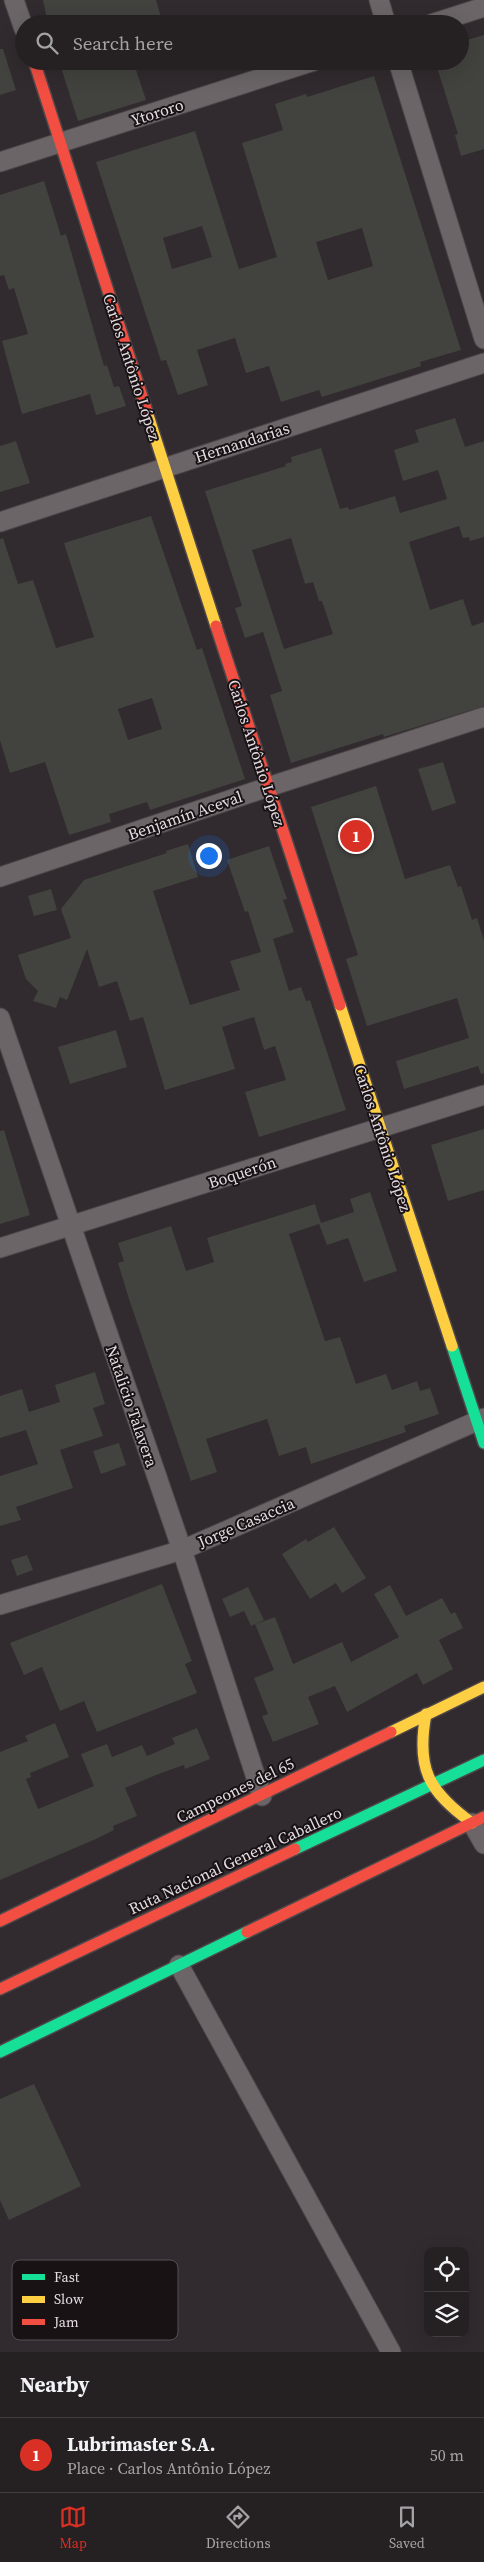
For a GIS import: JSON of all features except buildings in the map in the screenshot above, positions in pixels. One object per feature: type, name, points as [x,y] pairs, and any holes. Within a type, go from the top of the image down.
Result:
[{"type":"main road","name":"Carlos Antônio López","points":[[37,70],[164,467],[380,1128],[481,1420],[484,1443]]},
{"type":"main road","name":"Campeones del 65","points":[[0,1921],[262,1796],[484,1687]]},
{"type":"main road","points":[[426,1714],[421,1738],[422,1762],[431,1785],[448,1807],[478,1820]]},
{"type":"main road","name":"Ruta Nacional General Caballero","points":[[0,1989],[484,1760]]},
{"type":"main road","points":[[0,2052],[478,1820]]},
{"type":"street","points":[[14,0],[19,15]]},
{"type":"street","points":[[379,0],[383,15]]},
{"type":"street","points":[[459,15],[484,7]]},
{"type":"street","name":"Ytororo","points":[[0,162],[286,70]]},
{"type":"street","points":[[401,70],[484,339]]},
{"type":"street","name":"Hernandarias","points":[[0,522],[484,363]]},
{"type":"street","name":"Benjamín Aceval","points":[[0,878],[268,786],[484,717]]},
{"type":"street","name":"Natalicio Talavera","points":[[0,1018],[182,1550],[262,1796]]},
{"type":"street","name":"Boquerón","points":[[0,1248],[484,1095]]},
{"type":"street","name":"Jorge Casaccia","points":[[0,1605],[182,1550],[481,1420]]},
{"type":"street","points":[[478,1820],[484,1844]]},
{"type":"street","points":[[178,1965],[391,2352]]},
{"type":"traffic: fast","points":[[452,1346],[484,1443]]},
{"type":"traffic: fast","points":[[295,1849],[484,1760]]},
{"type":"traffic: fast","points":[[0,2052],[247,1932]]},
{"type":"traffic: slow","points":[[147,412],[216,626]]},
{"type":"traffic: slow","points":[[340,1005],[452,1346]]},
{"type":"traffic: slow","points":[[391,1732],[484,1687]]},
{"type":"traffic: slow","points":[[426,1714],[423,1749],[429,1777],[435,1789],[445,1800],[472,1823]]},
{"type":"traffic: jam","points":[[37,70],[147,412]]},
{"type":"traffic: jam","points":[[216,626],[340,1005]]},
{"type":"traffic: jam","points":[[0,1921],[391,1732]]},
{"type":"traffic: jam","points":[[247,1932],[484,1817]]},
{"type":"traffic: jam","points":[[0,1989],[295,1849]]},
{"type":"place","name":"Lubrimaster S.A.","points":[[356,836]]}]
